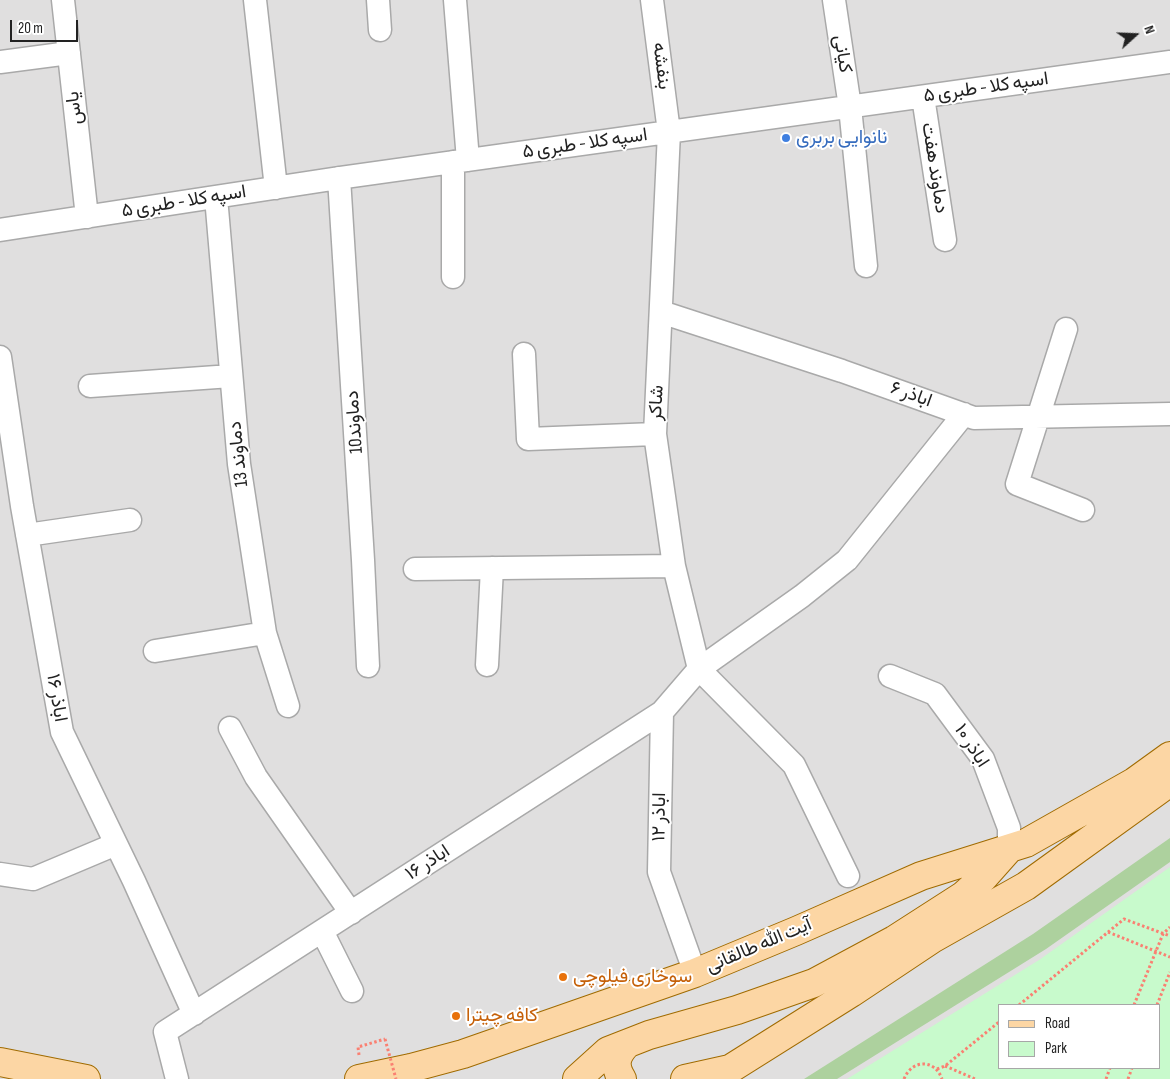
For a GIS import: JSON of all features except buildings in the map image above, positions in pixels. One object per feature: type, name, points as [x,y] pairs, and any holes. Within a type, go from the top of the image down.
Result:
[{"type":"main road","name":"آیت الله طالقانی","points":[[359,1079],[463,1054],[696,972],[804,928],[921,876],[1026,843],[1134,782],[1170,756]]},
{"type":"main road","points":[[685,1079],[725,1074],[932,939],[1026,886],[1170,782]]},
{"type":"main road","points":[[577,1079],[608,1051],[649,1035],[737,1010],[814,983],[894,940],[964,895],[984,877],[1008,849]]},
{"type":"main road","points":[[622,1079],[616,1066],[617,1057],[627,1044]]},
{"type":"main road","points":[[0,1062],[86,1079]]},
{"type":"street","name":"یاس","points":[[63,0],[87,217]]},
{"type":"street","points":[[255,0],[276,188]]},
{"type":"street","points":[[378,0],[380,30]]},
{"type":"street","points":[[453,277],[460,161],[455,0]]},
{"type":"street","name":"بنفشه","points":[[652,0],[669,132]]},
{"type":"street","name":"کیانی","points":[[834,0],[850,107],[866,266]]},
{"type":"street","points":[[0,62],[69,53]]},
{"type":"street","name":"اسپه کلا - طبری ۵","points":[[0,230],[339,178],[1170,62]]},
{"type":"street","name":"دماوند هفت","points":[[923,97],[945,240]]},
{"type":"street","name":"شاکر","points":[[669,132],[655,434],[674,566],[699,670]]},
{"type":"street","name":"دماوند10","points":[[339,178],[364,560],[368,666]]},
{"type":"street","name":"دماوند 13","points":[[216,197],[239,464],[265,633],[288,706]]},
{"type":"street","name":"اباذر ۶","points":[[661,312],[842,371],[974,418],[1170,414]]},
{"type":"street","points":[[1066,329],[1017,484],[1083,510]]},
{"type":"street","points":[[524,354],[528,439],[655,434]]},
{"type":"street","name":"اباذر ۱۶","points":[[0,357],[8,469],[27,535],[62,732],[194,1014]]},
{"type":"street","points":[[90,386],[231,376]]},
{"type":"street","points":[[662,712],[699,670],[802,596],[846,560],[964,414]]},
{"type":"street","points":[[27,535],[130,520]]},
{"type":"street","points":[[415,569],[674,566]]},
{"type":"street","points":[[487,665],[492,568]]},
{"type":"street","points":[[155,651],[265,633]]},
{"type":"street","points":[[699,670],[794,765],[848,876]]},
{"type":"street","name":"اباذر ۱۰","points":[[890,676],[935,694],[983,759],[1009,828],[1008,849]]},
{"type":"street","name":"اباذر ۱۶","points":[[177,1079],[165,1032],[662,712]]},
{"type":"street","name":"اباذر ۱۲","points":[[662,712],[659,872],[696,972]]},
{"type":"street","points":[[230,728],[256,777],[351,913]]},
{"type":"street","points":[[0,874],[33,879],[116,844]]},
{"type":"street","points":[[322,931],[352,991]]},
{"type":"path","points":[[1020,1004],[1124,918],[1170,936]]},
{"type":"path","points":[[1134,1004],[1163,934],[1170,927]]},
{"type":"path","points":[[1108,932],[1170,957]]},
{"type":"path","points":[[1157,1004],[1170,972]]},
{"type":"path","points":[[936,1069],[945,1066],[998,1023]]},
{"type":"path","points":[[358,1047],[385,1039],[396,1079]]},
{"type":"path","points":[[904,1079],[913,1067],[925,1064],[936,1069],[942,1079]]},
{"type":"path","points":[[945,1066],[975,1079]]},
{"type":"shaded area","points":[[0,0],[1170,0],[1170,1079],[0,1079]]},
{"type":"green space","points":[[1170,838],[1170,862],[1046,949],[837,1079],[804,1079],[1033,934]]},
{"type":"green space","points":[[1170,867],[1170,1079],[847,1079],[1039,960]]},
{"type":"place","name":"نانوایی بربری","points":[[786,138]]},
{"type":"place","name":"سوخاری فیلوچی","points":[[563,977]]},
{"type":"place","name":"کافه چیترا","points":[[456,1016]]}]
